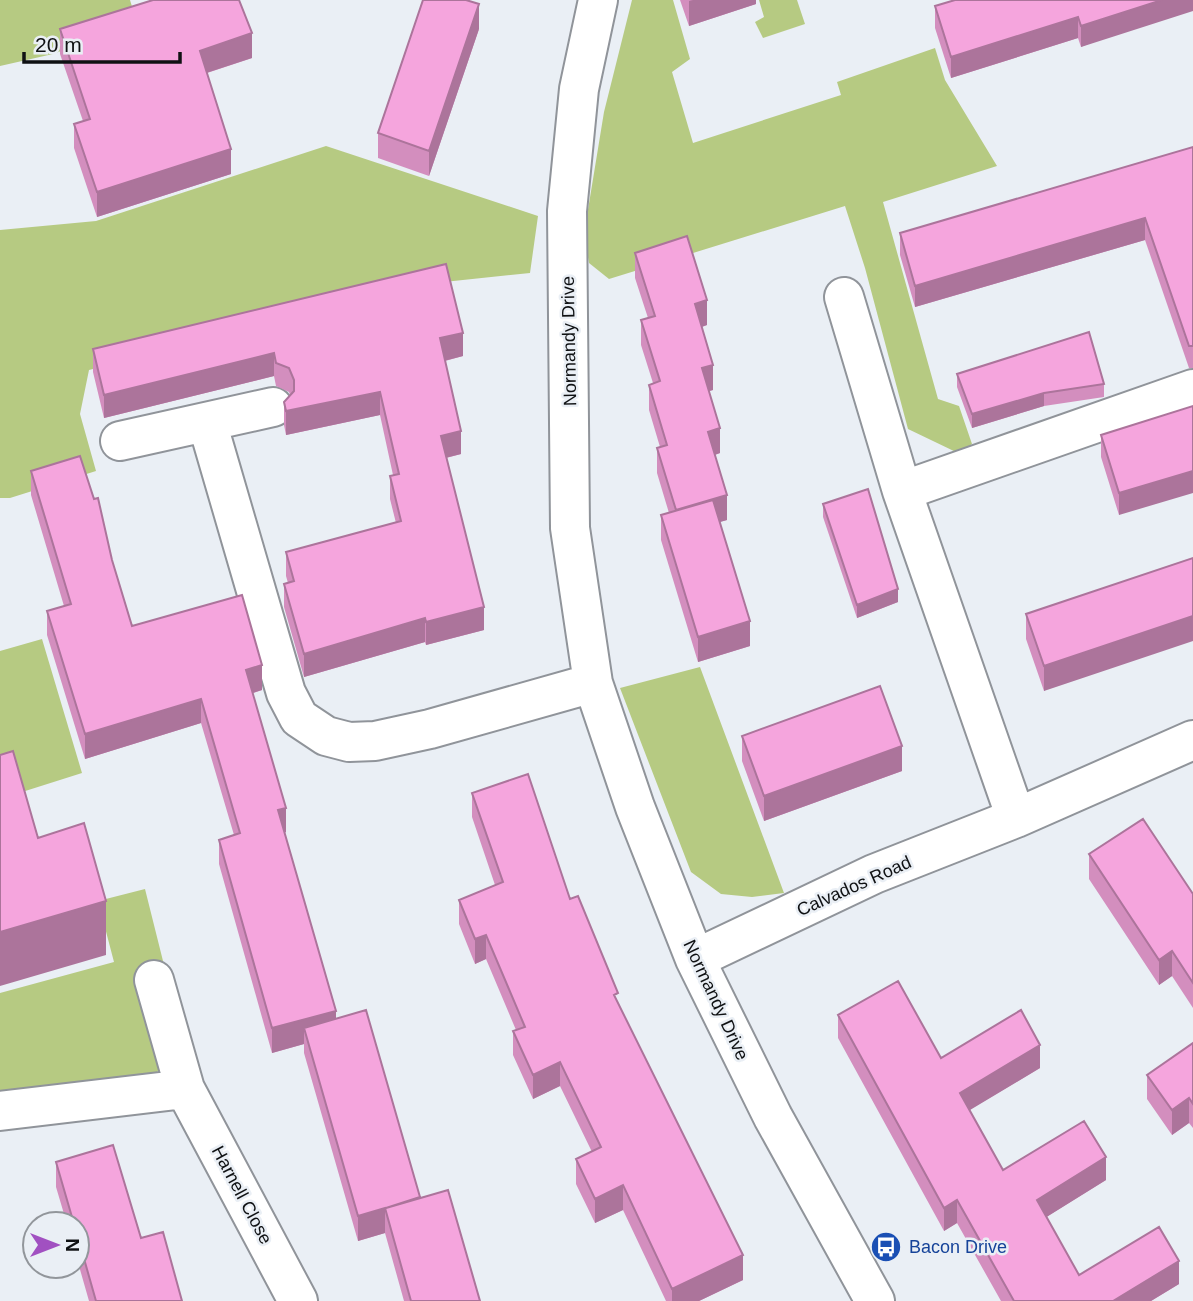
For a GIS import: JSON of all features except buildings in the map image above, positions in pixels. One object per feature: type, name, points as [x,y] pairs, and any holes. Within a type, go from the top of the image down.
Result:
[{"type":"street","name":"Normandy Drive","points":[[598,0],[579,89],[567,211],[570,528],[593,683],[635,807],[695,959],[866,1298]]},
{"type":"street","points":[[844,297],[902,491],[1016,818]]},
{"type":"street","points":[[902,491],[1193,389]]},
{"type":"street","points":[[120,441],[273,407]]},
{"type":"street","points":[[207,422],[286,693],[299,718],[326,736],[349,742],[375,741],[430,729],[593,683]]},
{"type":"street","name":"Calvados Road","points":[[695,959],[874,874],[1016,818],[1193,740]]},
{"type":"street","name":"Harnell Close","points":[[154,980],[185,1089],[298,1301]]},
{"type":"street","points":[[0,1111],[185,1089]]},
{"type":"green space","points":[[0,0],[130,0],[137,23],[53,54],[0,66]]},
{"type":"green space","points":[[632,0],[673,0],[690,59],[672,72],[693,143],[841,95],[837,82],[935,48],[945,80],[997,166],[883,202],[938,399],[959,406],[972,444],[958,453],[908,429],[865,268],[845,206],[609,279],[589,263],[584,234],[604,112]]},
{"type":"green space","points":[[759,0],[797,0],[805,24],[763,38],[755,22],[764,17]]},
{"type":"green space","points":[[326,146],[538,216],[530,273],[444,282],[89,370],[80,414],[96,471],[10,498],[0,498],[0,230],[96,221]]},
{"type":"green space","points":[[42,639],[82,773],[0,799],[0,651]]},
{"type":"green space","points":[[700,667],[784,893],[752,897],[721,894],[691,872],[620,688]]},
{"type":"green space","points":[[145,889],[167,977],[176,1033],[154,1079],[0,1096],[0,993],[114,962],[98,901]]},
{"type":"place","name":"Bacon Drive","points":[[886,1247]]}]
